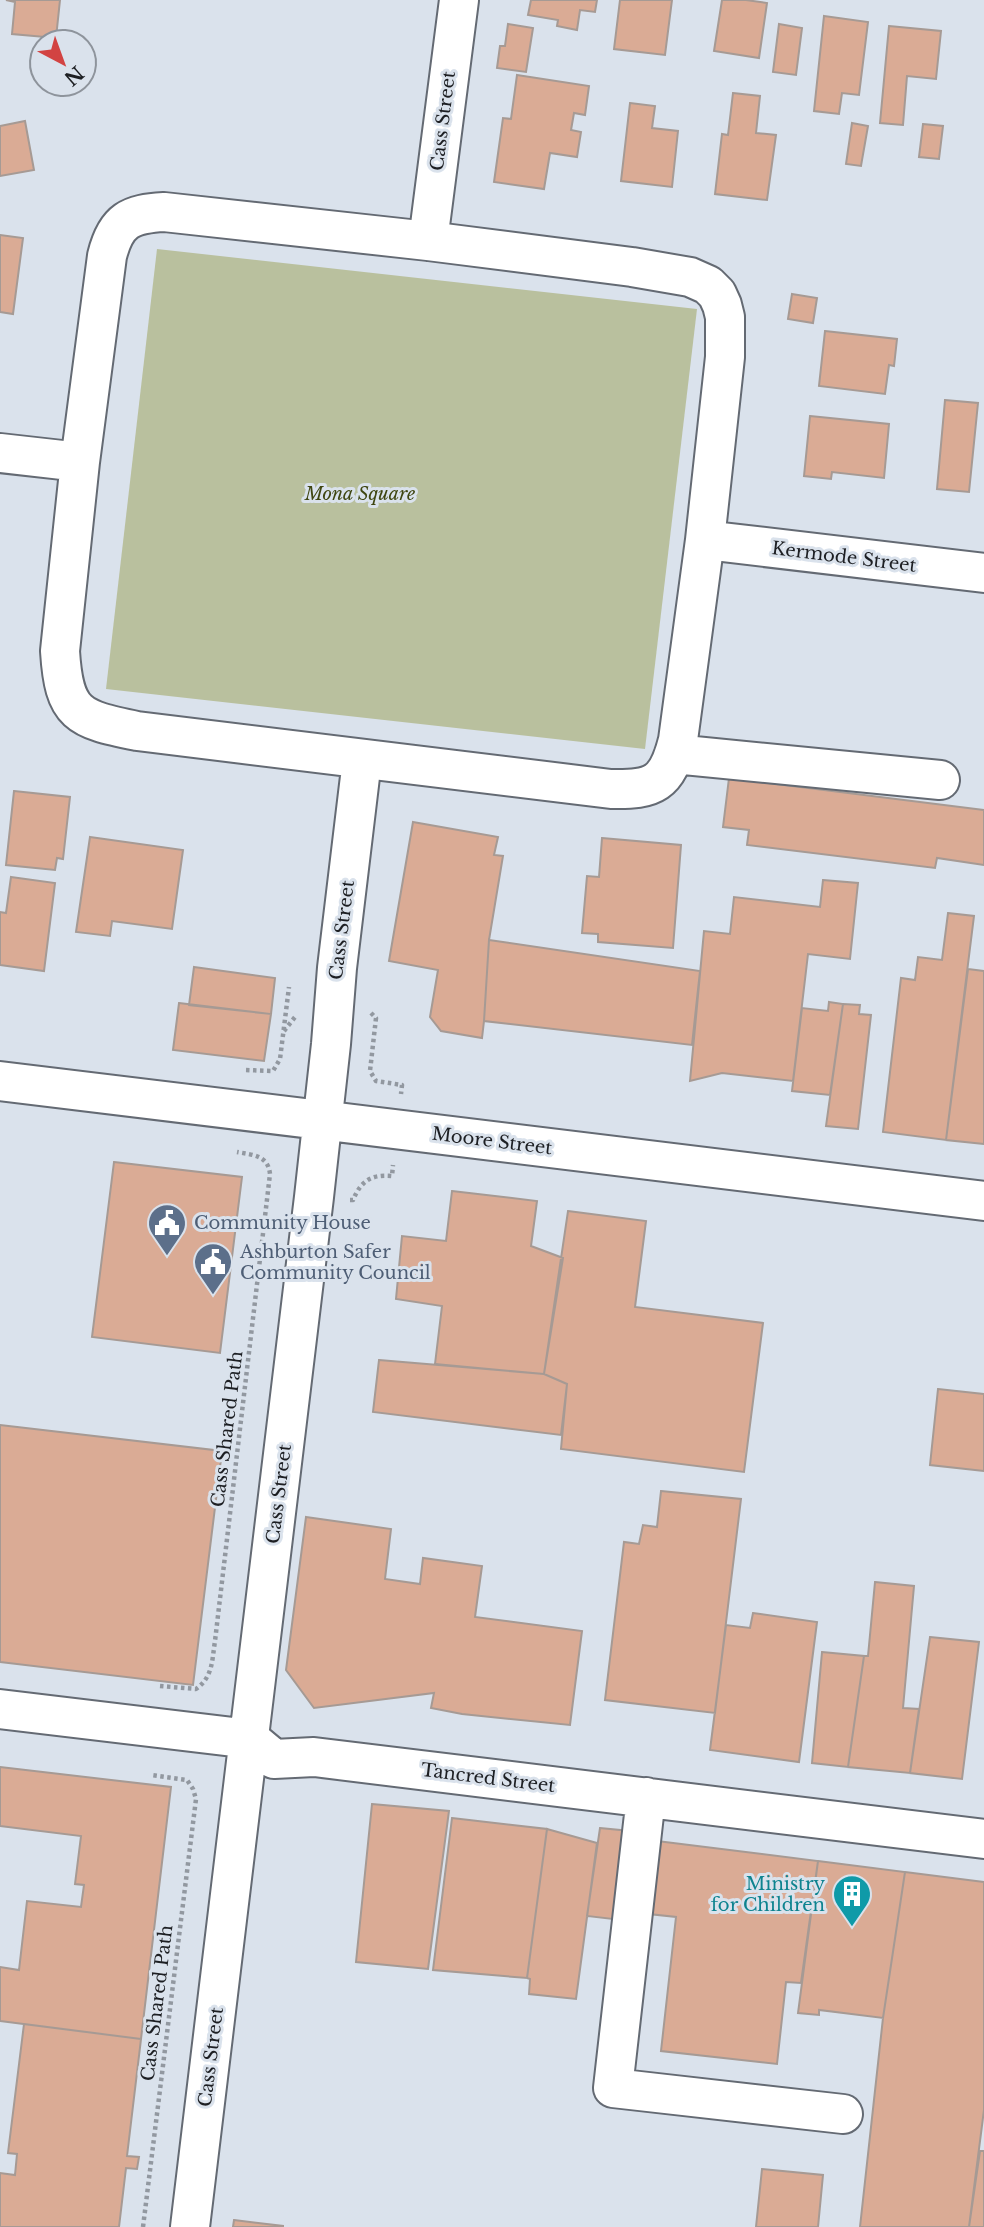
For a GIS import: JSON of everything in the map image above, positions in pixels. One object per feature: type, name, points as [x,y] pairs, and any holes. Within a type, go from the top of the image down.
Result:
[{"type":"street","name":"Cass Street","points":[[428,241],[459,0]]},
{"type":"street","points":[[164,212],[428,241],[632,267],[690,276],[708,285],[717,295],[726,317],[725,357],[686,691],[674,754],[663,776],[644,788],[589,787],[137,731],[101,724],[84,715],[72,704],[65,692],[61,678],[60,651],[80,462],[107,256],[119,226],[128,219],[145,213],[164,212]]},
{"type":"street","points":[[0,453],[80,462]]},
{"type":"street","name":"Kermode Street","points":[[705,540],[984,573]]},
{"type":"street","points":[[674,754],[940,780]]},
{"type":"street","name":"Cass Street","points":[[190,2227],[250,1739],[362,760]]},
{"type":"street","name":"Moore Street","points":[[0,1082],[984,1201]]},
{"type":"street","name":"Tancred Street","points":[[0,1709],[250,1739],[274,1759],[314,1757],[984,1839]]},
{"type":"street","points":[[646,1797],[613,2088],[843,2113]]},
{"type":"path","points":[[246,1069],[273,1071],[281,1059],[289,987]]},
{"type":"path","points":[[367,1007],[376,1018],[370,1072],[376,1081],[401,1085],[400,1104]]},
{"type":"path","name":"Cass Shared Path","points":[[160,1686],[196,1689],[207,1680],[211,1672],[270,1174],[269,1167],[262,1158],[237,1152]]},
{"type":"path","points":[[346,1199],[353,1200],[361,1186],[378,1174],[392,1175],[393,1163]]},
{"type":"path","name":"Cass Shared Path","points":[[143,2227],[195,1799],[187,1780],[151,1775]]},
{"type":"green space","name":"Mona Square","points":[[157,249],[697,309],[645,749],[106,689]]},
{"type":"building","points":[[6,0],[60,0],[57,28],[28,28],[28,35],[12,34],[15,2]]},
{"type":"building","points":[[531,0],[597,0],[595,12],[580,10],[577,30],[557,26],[558,20],[528,15]]},
{"type":"building","points":[[620,0],[672,0],[665,55],[614,49]]},
{"type":"building","points":[[722,0],[767,3],[759,58],[714,51]]},
{"type":"building","points":[[824,16],[868,22],[859,95],[842,93],[839,114],[814,111]]},
{"type":"building","points":[[508,24],[533,28],[526,72],[497,68],[500,46],[505,46]]},
{"type":"building","points":[[779,24],[802,28],[796,75],[773,72]]},
{"type":"building","points":[[889,26],[941,31],[936,79],[907,76],[903,125],[880,123]]},
{"type":"building","points":[[517,75],[589,86],[585,115],[574,113],[571,130],[581,132],[577,157],[550,153],[544,189],[494,182],[503,118],[511,119]]},
{"type":"building","points":[[733,93],[760,96],[756,133],[776,135],[767,200],[715,194],[722,134],[728,135]]},
{"type":"building","points":[[630,103],[655,106],[652,128],[678,131],[672,187],[621,181]]},
{"type":"building","points":[[25,121],[34,170],[0,176],[0,126]]},
{"type":"building","points":[[852,123],[868,126],[861,166],[846,164]]},
{"type":"building","points":[[923,124],[943,126],[939,159],[919,157]]},
{"type":"building","points":[[0,235],[23,238],[13,314],[0,312]]},
{"type":"building","points":[[792,294],[817,298],[813,323],[788,319]]},
{"type":"building","points":[[825,331],[897,339],[894,366],[889,365],[885,394],[819,386]]},
{"type":"building","points":[[945,400],[978,403],[969,492],[937,489]]},
{"type":"building","points":[[810,416],[889,424],[884,478],[832,472],[831,479],[804,476]]},
{"type":"building","points":[[729,778],[984,810],[984,865],[937,858],[935,868],[747,845],[749,830],[723,827]]},
{"type":"building","points":[[14,791],[70,797],[63,859],[57,858],[55,870],[6,865]]},
{"type":"building","points":[[413,822],[498,837],[494,855],[503,856],[489,940],[482,1038],[441,1031],[430,1017],[438,970],[389,961]]},
{"type":"building","points":[[90,837],[183,850],[172,929],[112,921],[110,936],[76,932]]},
{"type":"building","points":[[602,838],[681,845],[673,948],[598,942],[598,934],[582,933],[587,876],[599,877]]},
{"type":"building","points":[[11,877],[55,883],[44,971],[0,965],[0,912],[6,913]]},
{"type":"building","points":[[823,880],[858,883],[850,959],[808,954],[793,1081],[722,1073],[690,1081],[704,931],[730,934],[734,897],[820,907]]},
{"type":"building","points":[[948,913],[974,916],[946,1140],[883,1132],[901,978],[915,980],[918,957],[942,960]]},
{"type":"building","points":[[489,940],[700,971],[692,1045],[484,1021]]},
{"type":"building","points":[[194,967],[275,978],[271,1014],[189,1005]]},
{"type":"building","points":[[968,969],[984,971],[984,1144],[946,1140]]},
{"type":"building","points":[[829,1002],[843,1004],[830,1095],[792,1091],[802,1008],[828,1011]]},
{"type":"building","points":[[179,1003],[271,1014],[264,1061],[173,1050]]},
{"type":"building","points":[[843,1004],[860,1005],[859,1014],[871,1015],[858,1129],[826,1126]]},
{"type":"building","name":"Community House","points":[[114,1162],[242,1177],[220,1353],[92,1337]]},
{"type":"building","points":[[452,1191],[537,1201],[531,1246],[563,1258],[544,1374],[435,1364],[442,1306],[396,1299],[402,1236],[446,1241]]},
{"type":"building","points":[[568,1211],[646,1221],[635,1307],[763,1323],[744,1472],[561,1449],[567,1384],[544,1374]]},
{"type":"building","points":[[379,1360],[544,1374],[567,1384],[561,1435],[373,1412]]},
{"type":"building","points":[[938,1389],[984,1394],[984,1471],[930,1465]]},
{"type":"building","points":[[0,1425],[222,1451],[193,1685],[0,1662]]},
{"type":"building","points":[[661,1491],[741,1499],[715,1713],[605,1700],[624,1542],[639,1544],[643,1525],[657,1527]]},
{"type":"building","points":[[306,1517],[391,1529],[385,1579],[420,1584],[423,1558],[482,1566],[475,1617],[582,1631],[570,1725],[462,1714],[431,1708],[434,1693],[314,1708],[286,1670]]},
{"type":"building","points":[[875,1582],[914,1586],[903,1708],[919,1709],[910,1773],[848,1767],[864,1656],[868,1656]]},
{"type":"building","points":[[753,1613],[817,1622],[799,1762],[710,1750],[726,1625],[750,1628]]},
{"type":"building","points":[[930,1637],[979,1642],[962,1779],[910,1773]]},
{"type":"building","points":[[822,1652],[864,1656],[848,1767],[812,1763]]},
{"type":"building","points":[[0,1767],[171,1787],[141,2039],[0,2021],[0,1967],[19,1970],[27,1901],[81,1907],[84,1885],[75,1884],[81,1836],[0,1826]]},
{"type":"building","points":[[372,1804],[449,1811],[428,1969],[356,1962]]},
{"type":"building","points":[[452,1818],[547,1829],[527,1978],[433,1970]]},
{"type":"building","points":[[600,1828],[630,1831],[621,1920],[587,1916]]},
{"type":"building","points":[[547,1829],[597,1843],[576,1999],[529,1994],[530,1979],[527,1978]]},
{"type":"building","points":[[657,1841],[818,1861],[801,1983],[786,1982],[777,2064],[661,2051],[676,1917],[649,1914]]},
{"type":"building","name":"Ministry for Children","points":[[818,1861],[905,1872],[883,2018],[819,2010],[819,2015],[798,2013]]},
{"type":"building","points":[[905,1872],[984,1882],[984,2110],[969,2227],[860,2227],[883,2018]]},
{"type":"building","points":[[24,2024],[141,2039],[127,2156],[139,2157],[137,2169],[126,2168],[119,2227],[0,2227],[0,2173],[15,2175],[17,2154],[8,2153]]},
{"type":"building","points":[[980,2151],[984,2151],[984,2227],[969,2227]]},
{"type":"building","points":[[762,2169],[823,2175],[818,2227],[756,2227]]},
{"type":"building","points":[[234,2220],[283,2226],[283,2227],[233,2227]]},
{"type":"place","name":"Community House","points":[[167,1257]]},
{"type":"place","name":"Ashburton Safer Community Council","points":[[213,1296]]},
{"type":"place","name":"Ministry for Children","points":[[852,1928]]}]
